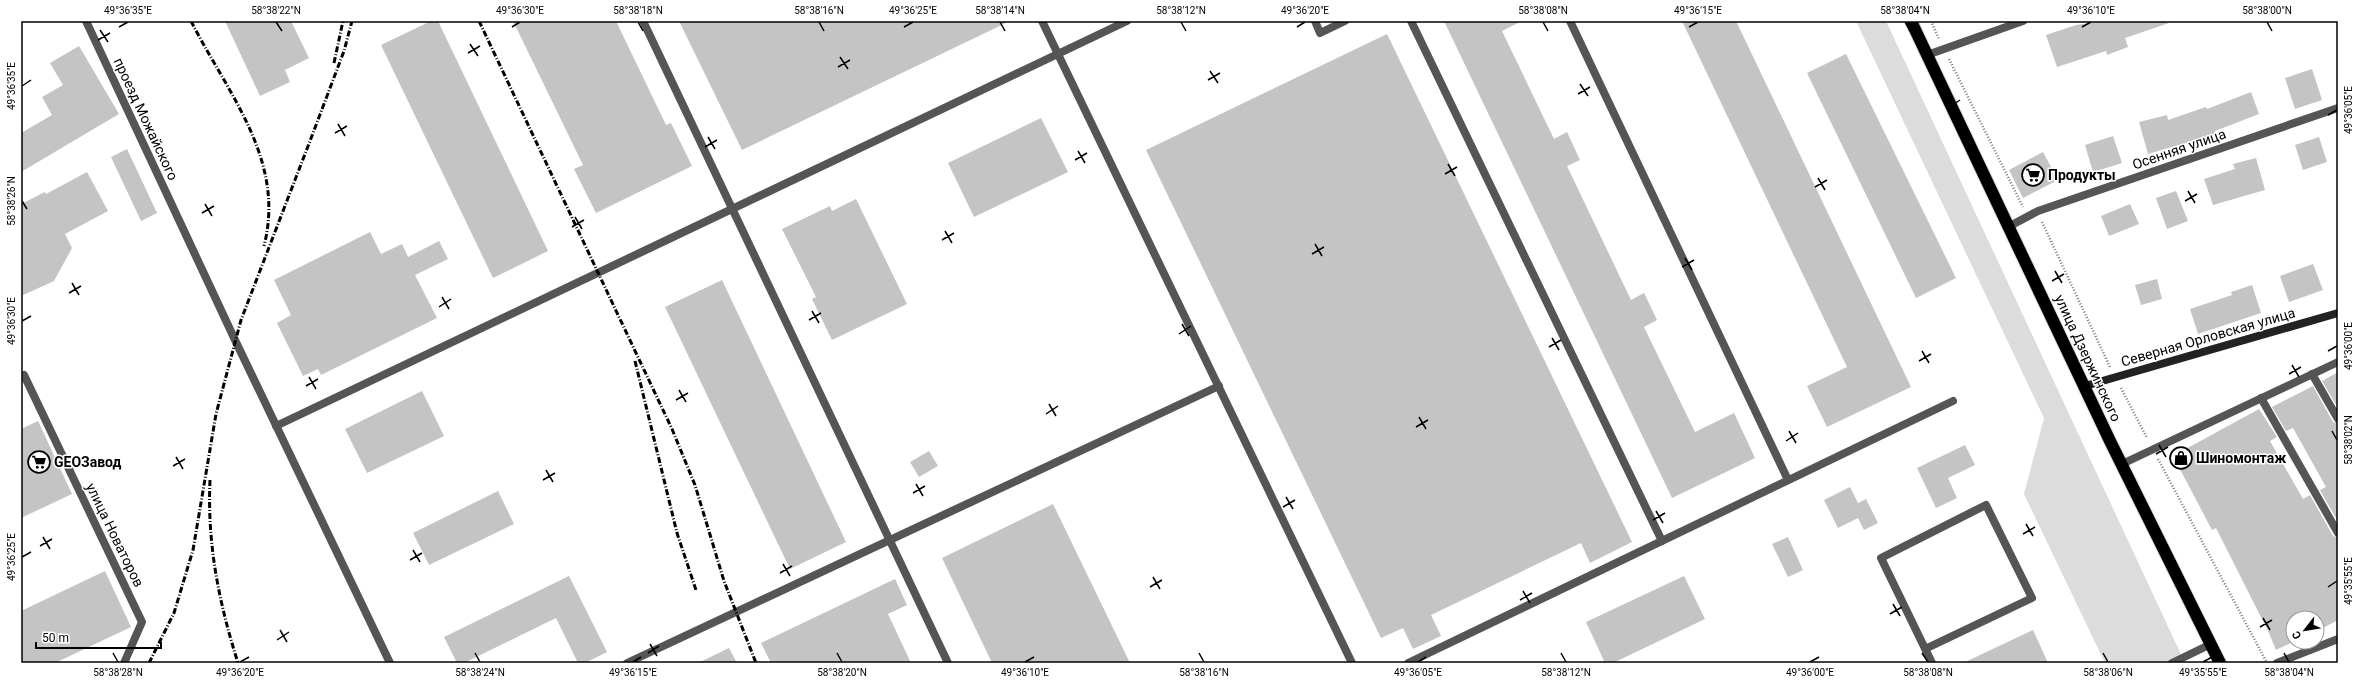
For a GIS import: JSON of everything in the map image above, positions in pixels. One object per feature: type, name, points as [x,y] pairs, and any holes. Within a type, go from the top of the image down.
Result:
[{"type":"highway","name":"улица Дзержинского","points":[[1912,21],[2122,464],[2220,663]]},
{"type":"street","name":"проезд Можайского","points":[[86,21],[276,426],[390,663]]},
{"type":"street","points":[[643,21],[948,663]]},
{"type":"street","points":[[1042,21],[1352,663]]},
{"type":"street","points":[[276,426],[1127,21]]},
{"type":"street","points":[[1315,21],[1320,33],[1345,21]]},
{"type":"street","points":[[1411,21],[1662,541]]},
{"type":"street","points":[[1570,21],[1788,480]]},
{"type":"street","points":[[1927,55],[2023,21]]},
{"type":"street","name":"Осенняя улица","points":[[2008,226],[2038,211],[2338,108]]},
{"type":"street","name":"Северная Орловская улица","points":[[2085,386],[2338,313]]},
{"type":"street","points":[[2122,464],[2338,362]]},
{"type":"street","points":[[2312,374],[2338,419]]},
{"type":"street","name":"улица Новаторов","points":[[22,376],[142,622],[124,663]]},
{"type":"street","points":[[626,663],[1219,386]]},
{"type":"street","points":[[2261,398],[2338,533]]},
{"type":"street","points":[[1408,663],[1953,401]]},
{"type":"street","points":[[1925,649],[2032,598],[1986,505],[1881,558],[1925,649],[1932,663]]},
{"type":"street","points":[[2277,663],[2338,639]]},
{"type":"street","points":[[2172,663],[2211,644]]},
{"type":"path","points":[[1931,21],[2024,208],[2038,211],[2115,377],[2267,663]]},
{"type":"shaded area","points":[[1856,21],[1886,21],[2185,663],[2105,663],[2024,494],[2044,418]]},
{"type":"building","points":[[225,21],[291,21],[309,58],[285,70],[290,82],[260,96]]},
{"type":"building","points":[[431,21],[438,21],[548,251],[493,278],[381,45]]},
{"type":"building","points":[[513,21],[616,21],[666,125],[671,123],[692,166],[596,213],[574,169],[583,165]]},
{"type":"building","points":[[679,21],[1010,21],[742,150]]},
{"type":"building","points":[[1444,21],[1522,21],[1502,31],[1554,139],[1567,132],[1580,160],[1567,166],[1631,300],[1644,293],[1657,320],[1644,327],[1695,432],[1734,413],[1755,458],[1672,498]]},
{"type":"building","points":[[1682,21],[1736,21],[1911,387],[1827,427],[1807,386],[1847,367]]},
{"type":"building","points":[[2103,21],[2168,21],[2169,23],[2125,38],[2128,47],[2107,55],[2106,51],[2057,67],[2046,35],[2076,25]]},
{"type":"building","points":[[1387,34],[1632,542],[1590,563],[1581,543],[1431,615],[1441,636],[1413,649],[1403,628],[1381,638],[1146,150]]},
{"type":"building","points":[[79,46],[119,114],[21,172],[21,133],[52,115],[42,97],[63,85],[50,63]]},
{"type":"building","points":[[1846,54],[1956,278],[1916,298],[1807,73]]},
{"type":"building","points":[[2312,69],[2322,100],[2295,109],[2285,78]]},
{"type":"building","points":[[2251,92],[2259,114],[2215,131],[2216,134],[2148,154],[2139,122],[2167,115],[2168,120],[2206,107],[2207,109]]},
{"type":"building","points":[[1041,118],[1068,172],[974,217],[948,163]]},
{"type":"building","points":[[2113,136],[2122,163],[2093,172],[2085,145]]},
{"type":"building","points":[[2319,137],[2327,162],[2303,170],[2295,145]]},
{"type":"building","points":[[127,149],[157,213],[141,221],[111,157]]},
{"type":"building","name":"Продукты","points":[[2043,152],[2058,180],[2023,198],[2009,170]]},
{"type":"building","points":[[2256,158],[2265,190],[2213,205],[2204,179],[2235,169],[2233,164]]},
{"type":"building","points":[[87,172],[108,211],[65,234],[72,248],[54,281],[21,296],[21,204],[45,192],[46,194]]},
{"type":"building","points":[[2176,191],[2188,221],[2167,229],[2156,198]]},
{"type":"building","points":[[856,199],[907,304],[832,340],[812,299],[816,297],[782,229],[830,206],[832,211]]},
{"type":"building","points":[[2130,204],[2139,224],[2109,236],[2101,216]]},
{"type":"building","points":[[370,232],[381,254],[402,244],[408,257],[439,241],[448,259],[415,275],[437,318],[321,375],[318,369],[303,376],[277,323],[291,315],[274,280]]},
{"type":"building","points":[[2313,264],[2323,290],[2289,302],[2280,276]]},
{"type":"building","points":[[2157,279],[2162,299],[2141,305],[2135,285]]},
{"type":"building","points":[[722,280],[846,542],[790,569],[665,307]]},
{"type":"building","points":[[2252,285],[2261,313],[2198,334],[2190,309],[2232,295],[2231,292]]},
{"type":"building","points":[[2338,372],[2338,408],[2322,381]]},
{"type":"building","points":[[2313,386],[2333,422],[2338,424],[2338,522],[2320,490],[2326,487],[2293,428],[2286,431],[2272,407]]},
{"type":"building","points":[[422,391],[444,436],[367,473],[345,429]]},
{"type":"building","points":[[2259,409],[2277,437],[2270,441],[2303,499],[2310,495],[2333,536],[2338,538],[2338,620],[2325,627],[2325,610],[2285,610],[2285,646],[2276,650],[2269,633],[2216,528],[2212,530],[2173,456]]},
{"type":"building","name":"GEOЗавод","points":[[38,421],[72,494],[21,518],[21,429]]},
{"type":"building","points":[[1965,445],[1975,465],[1948,478],[1957,498],[1936,508],[1917,468]]},
{"type":"building","points":[[929,451],[938,466],[919,477],[910,462]]},
{"type":"building","points":[[1850,487],[1858,503],[1866,499],[1878,523],[1864,530],[1858,518],[1838,528],[1824,500]]},
{"type":"building","points":[[498,491],[514,524],[429,565],[413,533]]},
{"type":"building","points":[[1053,504],[1130,663],[992,663],[942,558]]},
{"type":"building","points":[[1788,537],[1803,570],[1788,577],[1772,544]]},
{"type":"building","points":[[105,571],[131,627],[55,663],[21,663],[21,611]]},
{"type":"building","points":[[569,576],[607,652],[585,663],[578,663],[556,618],[464,663],[457,663],[444,637]]},
{"type":"building","points":[[1684,576],[1705,619],[1613,663],[1605,663],[1586,622]]},
{"type":"building","points":[[895,579],[907,605],[888,614],[911,663],[771,663],[761,643]]},
{"type":"building","points":[[2033,630],[2048,663],[1963,663]]},
{"type":"building","points":[[729,648],[737,663],[698,663]]},
{"type":"railway","points":[[191,21],[250,129],[260,156],[267,185],[269,215],[264,246]]},
{"type":"railway","points":[[334,63],[343,21]]},
{"type":"railway","points":[[149,663],[174,613],[193,550],[216,414],[241,320],[344,51],[352,21]]},
{"type":"railway","points":[[479,21],[672,429],[695,485],[724,581],[756,663]]},
{"type":"railway","points":[[635,361],[677,533],[696,590]]},
{"type":"railway","points":[[210,480],[210,527],[216,573],[225,618],[238,663]]},
{"type":"place","name":"Продукты","points":[[2033,175]]},
{"type":"place","name":"Шиномонтаж","points":[[2181,458]]},
{"type":"place","name":"GEOЗавод","points":[[39,462]]}]
